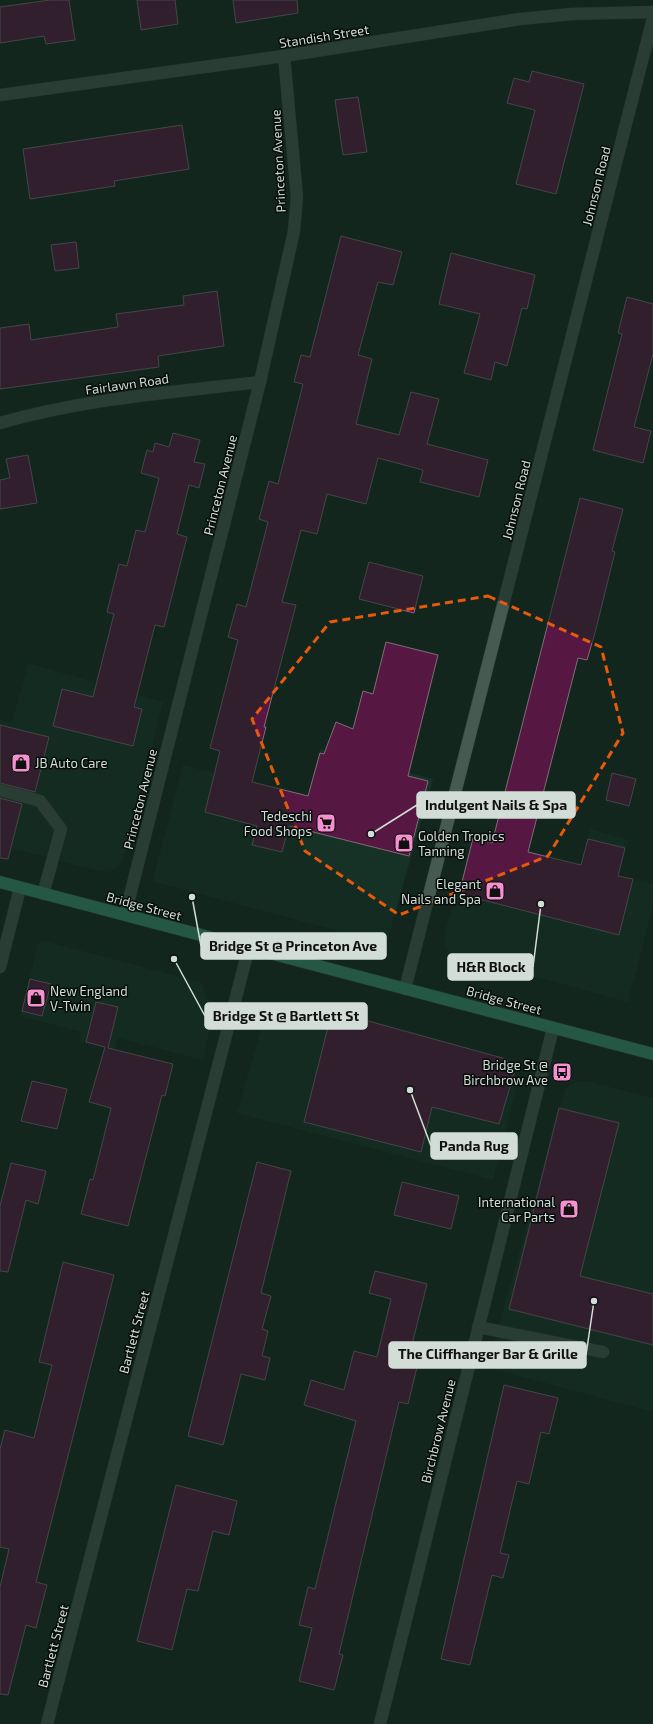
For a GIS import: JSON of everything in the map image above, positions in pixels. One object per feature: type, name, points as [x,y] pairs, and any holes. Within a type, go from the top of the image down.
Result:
[{"type":"main road","name":"Bridge Street","points":[[0,882],[653,1054]]},
{"type":"street","name":"Standish Street","points":[[0,95],[284,56],[520,19],[572,14],[653,12]]},
{"type":"street","name":"Johnson Road","points":[[405,989],[653,18]]},
{"type":"street","name":"Princeton Avenue","points":[[126,915],[260,382],[294,231],[297,197],[284,56]]},
{"type":"street","name":"Fairlawn Road","points":[[0,423],[49,410],[150,394],[260,382]]},
{"type":"street","points":[[0,790],[40,801],[61,829],[43,894]]},
{"type":"street","points":[[0,967],[20,888]]},
{"type":"street","name":"Bartlett Street","points":[[47,1724],[249,947]]},
{"type":"street","name":"Birchbrow Avenue","points":[[380,1724],[478,1326],[554,1028]]},
{"type":"street","points":[[478,1326],[603,1352]]},
{"type":"highlighted area","points":[[488,596],[601,647],[623,733],[548,856],[399,915],[305,851],[252,719],[330,622]]},
{"type":"shaded area","points":[[28,663],[163,702],[126,850],[120,864],[110,872],[98,871],[0,845],[0,720],[12,723]]},
{"type":"shaded area","points":[[320,749],[433,779],[388,939],[376,941],[155,882],[153,879],[183,765],[308,796]]},
{"type":"shaded area","points":[[590,829],[629,840],[618,876],[653,884],[653,906],[628,1002],[452,954],[446,948],[444,937],[455,894],[459,894],[473,838],[581,865]]},
{"type":"shaded area","points":[[44,941],[200,982],[203,986],[206,999],[215,1002],[203,1060],[118,1038],[115,1050],[79,1041],[81,1032],[20,1016],[38,944]]},
{"type":"shaded area","points":[[293,1002],[506,1059],[518,1080],[493,1180],[237,1113],[266,1012],[273,1007]]},
{"type":"shaded area","points":[[587,1081],[653,1098],[653,1412],[489,1368],[504,1307],[565,1090],[570,1085],[577,1082]]},
{"type":"building","points":[[50,0],[69,0],[75,40],[46,44],[44,36],[0,43],[0,7]]},
{"type":"building","points":[[137,0],[175,0],[178,24],[141,30]]},
{"type":"building","points":[[233,0],[297,0],[298,13],[236,23]]},
{"type":"building","points":[[532,71],[584,84],[556,194],[516,184],[535,110],[507,103],[514,78],[529,82]]},
{"type":"building","points":[[358,97],[367,152],[343,155],[335,100]]},
{"type":"building","points":[[182,125],[189,169],[114,181],[115,186],[30,199],[23,149]]},
{"type":"building","points":[[341,236],[402,252],[393,285],[378,282],[358,355],[372,359],[356,424],[399,435],[411,392],[439,399],[427,444],[488,460],[479,497],[420,482],[423,470],[378,458],[366,504],[327,494],[317,534],[301,530],[282,602],[296,605],[264,727],[266,727],[252,782],[308,796],[320,753],[324,754],[336,722],[353,729],[363,691],[373,694],[386,642],[438,655],[408,776],[428,781],[409,856],[289,826],[282,852],[252,845],[257,826],[205,812],[220,751],[210,748],[238,640],[228,637],[237,604],[246,607],[268,522],[259,519],[269,481],[278,484],[303,384],[294,382],[301,355],[310,357]]},
{"type":"building","points":[[76,242],[79,268],[55,271],[51,245]]},
{"type":"building","points":[[451,253],[535,275],[527,309],[522,308],[507,366],[495,362],[491,380],[464,373],[480,314],[439,304]]},
{"type":"building","points":[[217,291],[224,346],[158,356],[159,367],[0,389],[0,328],[29,324],[31,340],[118,327],[116,314],[184,305],[183,296]]},
{"type":"building","points":[[627,297],[653,304],[653,354],[634,427],[651,431],[643,463],[593,450],[622,334],[618,333]]},
{"type":"building","points":[[173,433],[200,440],[194,462],[205,464],[199,488],[189,485],[177,534],[187,537],[164,627],[155,625],[134,707],[142,709],[133,746],[53,726],[62,689],[93,697],[114,614],[107,612],[119,564],[127,566],[136,530],[145,532],[159,478],[141,473],[147,450],[153,452],[155,443],[169,447]]},
{"type":"building","points":[[28,455],[37,503],[0,509],[0,480],[10,478],[6,459]]},
{"type":"building","points":[[580,498],[623,509],[612,551],[615,552],[596,629],[587,660],[578,658],[528,852],[581,865],[588,839],[625,848],[618,876],[633,879],[619,935],[459,894],[473,838],[492,843]]},
{"type":"building","points":[[369,562],[423,576],[414,613],[359,599]]},
{"type":"building","name":"JB Auto Care","points":[[0,725],[49,737],[35,792],[0,783]]},
{"type":"building","points":[[612,773],[636,779],[629,806],[606,800]]},
{"type":"building","points":[[0,798],[22,804],[8,859],[0,858]]},
{"type":"building","name":"New England V-Twin","points":[[30,979],[51,984],[42,1016],[22,1011]]},
{"type":"building","points":[[96,1002],[118,1007],[108,1048],[173,1064],[165,1096],[162,1095],[128,1226],[81,1214],[90,1179],[93,1180],[111,1108],[89,1102],[105,1047],[86,1042]]},
{"type":"building","points":[[332,1011],[506,1059],[514,1073],[499,1124],[432,1107],[421,1152],[304,1122]]},
{"type":"building","points":[[32,1081],[67,1089],[57,1129],[21,1121]]},
{"type":"building","points":[[559,1108],[619,1123],[580,1276],[653,1294],[653,1345],[509,1309]]},
{"type":"building","points":[[257,1162],[291,1171],[261,1293],[271,1296],[262,1329],[268,1331],[262,1356],[270,1358],[265,1380],[241,1374],[223,1445],[188,1436]]},
{"type":"building","points":[[11,1163],[46,1171],[38,1204],[26,1200],[8,1272],[0,1271],[0,1206]]},
{"type":"building","points":[[402,1182],[459,1196],[451,1229],[394,1215]]},
{"type":"building","points":[[63,1262],[114,1275],[36,1582],[47,1585],[36,1628],[26,1625],[8,1695],[0,1694],[0,1587],[9,1549],[0,1547],[0,1449],[5,1430],[34,1438],[52,1365],[39,1362]]},
{"type":"building","points":[[375,1271],[427,1284],[407,1365],[417,1367],[408,1404],[399,1402],[339,1654],[343,1655],[334,1690],[299,1681],[312,1628],[299,1625],[308,1587],[315,1589],[356,1421],[304,1405],[311,1380],[344,1390],[354,1351],[377,1357],[391,1299],[369,1293]]},
{"type":"building","points":[[504,1385],[558,1398],[549,1434],[541,1432],[529,1484],[517,1481],[500,1553],[509,1555],[503,1578],[492,1575],[470,1665],[441,1659]]},
{"type":"building","points":[[176,1485],[237,1501],[229,1535],[213,1531],[198,1591],[187,1589],[172,1650],[137,1641]]},
{"type":"place","name":"JB Auto Care","points":[[21,763]]},
{"type":"place","name":"Tedeschi Food Shops","points":[[326,823]]},
{"type":"place","name":"Indulgent Nails & Spa","points":[[371,834]]},
{"type":"place","name":"Golden Tropics Tanning","points":[[404,843]]},
{"type":"place","name":"Elegant Nails and Spa","points":[[495,891]]},
{"type":"place","name":"Bridge St @ Princeton Ave","points":[[192,897]]},
{"type":"place","name":"H&R Block","points":[[541,904]]},
{"type":"place","name":"Bridge St @ Bartlett St","points":[[174,959]]},
{"type":"place","name":"New England V-Twin","points":[[36,998]]},
{"type":"place","name":"Bridge St @ Birchbrow Ave","points":[[562,1072]]},
{"type":"place","name":"Panda Rug","points":[[410,1090]]},
{"type":"place","name":"International Car Parts","points":[[569,1209]]},
{"type":"place","name":"The Cliffhanger Bar & Grille","points":[[594,1301]]}]
